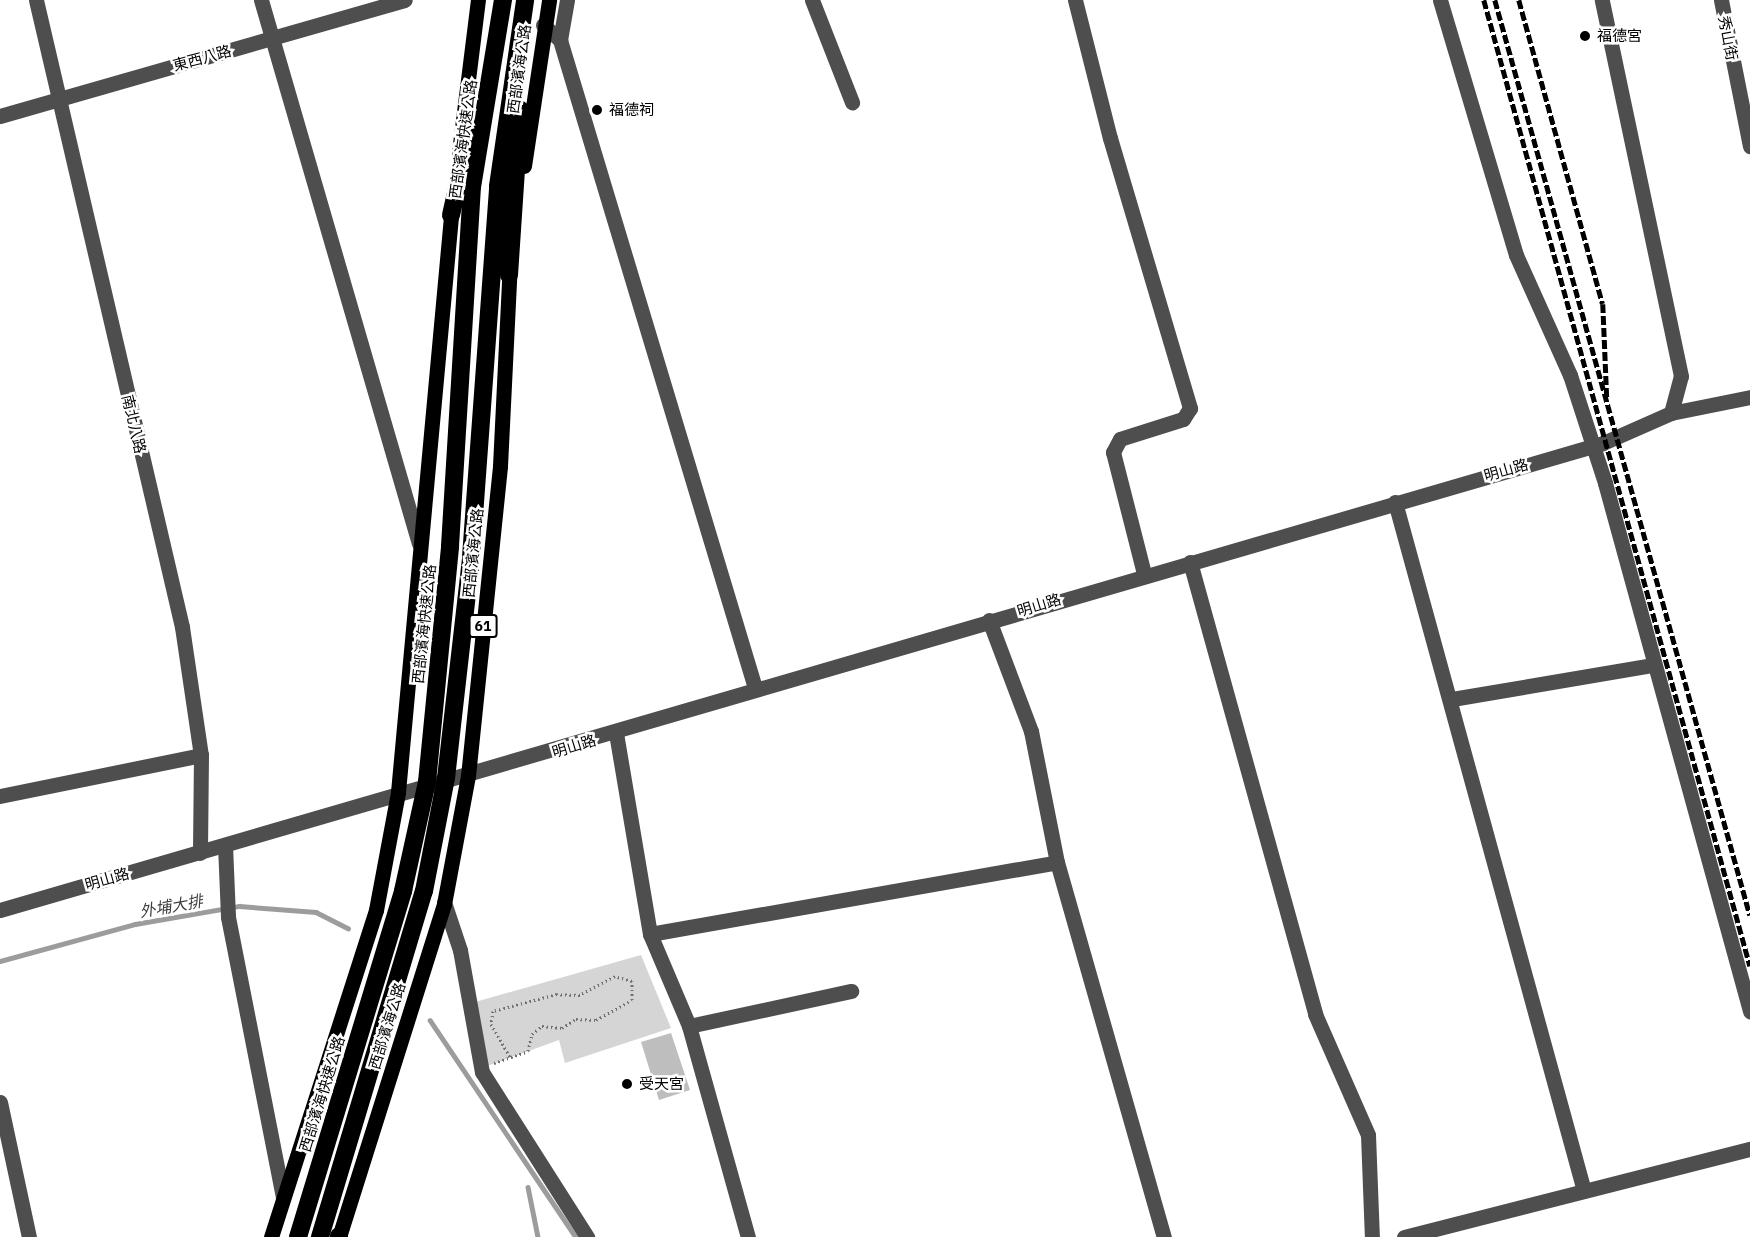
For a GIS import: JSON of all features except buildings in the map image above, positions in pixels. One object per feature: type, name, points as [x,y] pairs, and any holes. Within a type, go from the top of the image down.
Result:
[{"type":"highway","points":[[451,215],[502,0]]},
{"type":"highway","name":"西部濱海快速公路","points":[[298,1237],[403,891],[427,782],[450,546],[472,188],[502,0]]},
{"type":"highway","points":[[509,275],[526,0]]},
{"type":"highway","name":"61","points":[[320,1237],[424,891],[446,778],[471,557],[498,186],[526,0]]},
{"type":"main road","points":[[271,1237],[376,910],[398,792],[451,215],[478,0]]},
{"type":"main road","name":"西部濱海公路","points":[[339,1237],[444,902],[468,776],[500,466],[509,275],[543,25],[549,0]]},
{"type":"street","name":"南北八路","points":[[36,0],[182,627],[201,755],[200,852]]},
{"type":"street","points":[[261,0],[419,544]]},
{"type":"street","name":"東西八路","points":[[0,116],[405,0]]},
{"type":"street","points":[[567,0],[560,40],[755,688]]},
{"type":"street","points":[[812,0],[852,102]]},
{"type":"street","points":[[1076,0],[1110,138],[1190,408],[1183,418],[1120,439],[1113,452],[1144,574]]},
{"type":"street","points":[[1440,0],[1516,255],[1570,375],[1589,446],[1605,483],[1750,1011]]},
{"type":"street","points":[[1602,0],[1681,376],[1671,413]]},
{"type":"street","name":"秀山街","points":[[1721,0],[1750,146]]},
{"type":"street","points":[[543,25],[560,40]]},
{"type":"street","name":"明山路","points":[[0,910],[225,845],[427,782],[468,776],[616,733],[755,688],[1626,436],[1671,413],[1750,397]]},
{"type":"street","points":[[1395,502],[1452,699],[1584,1191]]},
{"type":"street","points":[[1190,562],[1315,1014],[1368,1135],[1372,1237]]},
{"type":"street","points":[[989,620],[1031,731],[1057,862],[1164,1237]]},
{"type":"street","points":[[1452,699],[1653,664]]},
{"type":"street","points":[[616,733],[636,880],[650,934],[689,1026],[748,1237]]},
{"type":"street","points":[[2,796],[201,755]]},
{"type":"street","points":[[225,845],[227,910],[283,1198]]},
{"type":"street","points":[[650,934],[1057,862]]},
{"type":"street","points":[[444,902],[460,950],[481,1068],[587,1237]]},
{"type":"street","points":[[689,1026],[850,991]]},
{"type":"street","points":[[0,1102],[29,1237]]},
{"type":"street","points":[[1404,1237],[1750,1149]]},
{"type":"path","points":[[481,1068],[528,1051],[532,1034],[542,1026],[562,1028],[576,1019],[596,1020],[632,1000],[632,981],[615,976],[580,995],[557,994],[493,1011],[491,1024],[510,1057]]},
{"type":"shaded area","points":[[641,955],[671,1028],[565,1063],[559,1040],[487,1066],[475,1002]]},
{"type":"waterway","name":"外埔大排","points":[[0,961],[135,924],[239,906],[316,912],[348,928]]},
{"type":"waterway","points":[[430,1020],[576,1237]]},
{"type":"waterway","points":[[528,1187],[538,1237]]},
{"type":"railway","points":[[1484,0],[1750,966]]},
{"type":"railway","points":[[1495,0],[1750,915]]},
{"type":"railway","points":[[1519,0],[1603,304],[1607,399]]},
{"type":"place","name":"福德宮","points":[[1585,36]]},
{"type":"place","name":"福德祠","points":[[597,110]]},
{"type":"place","name":"受天宮","points":[[627,1084]]}]
